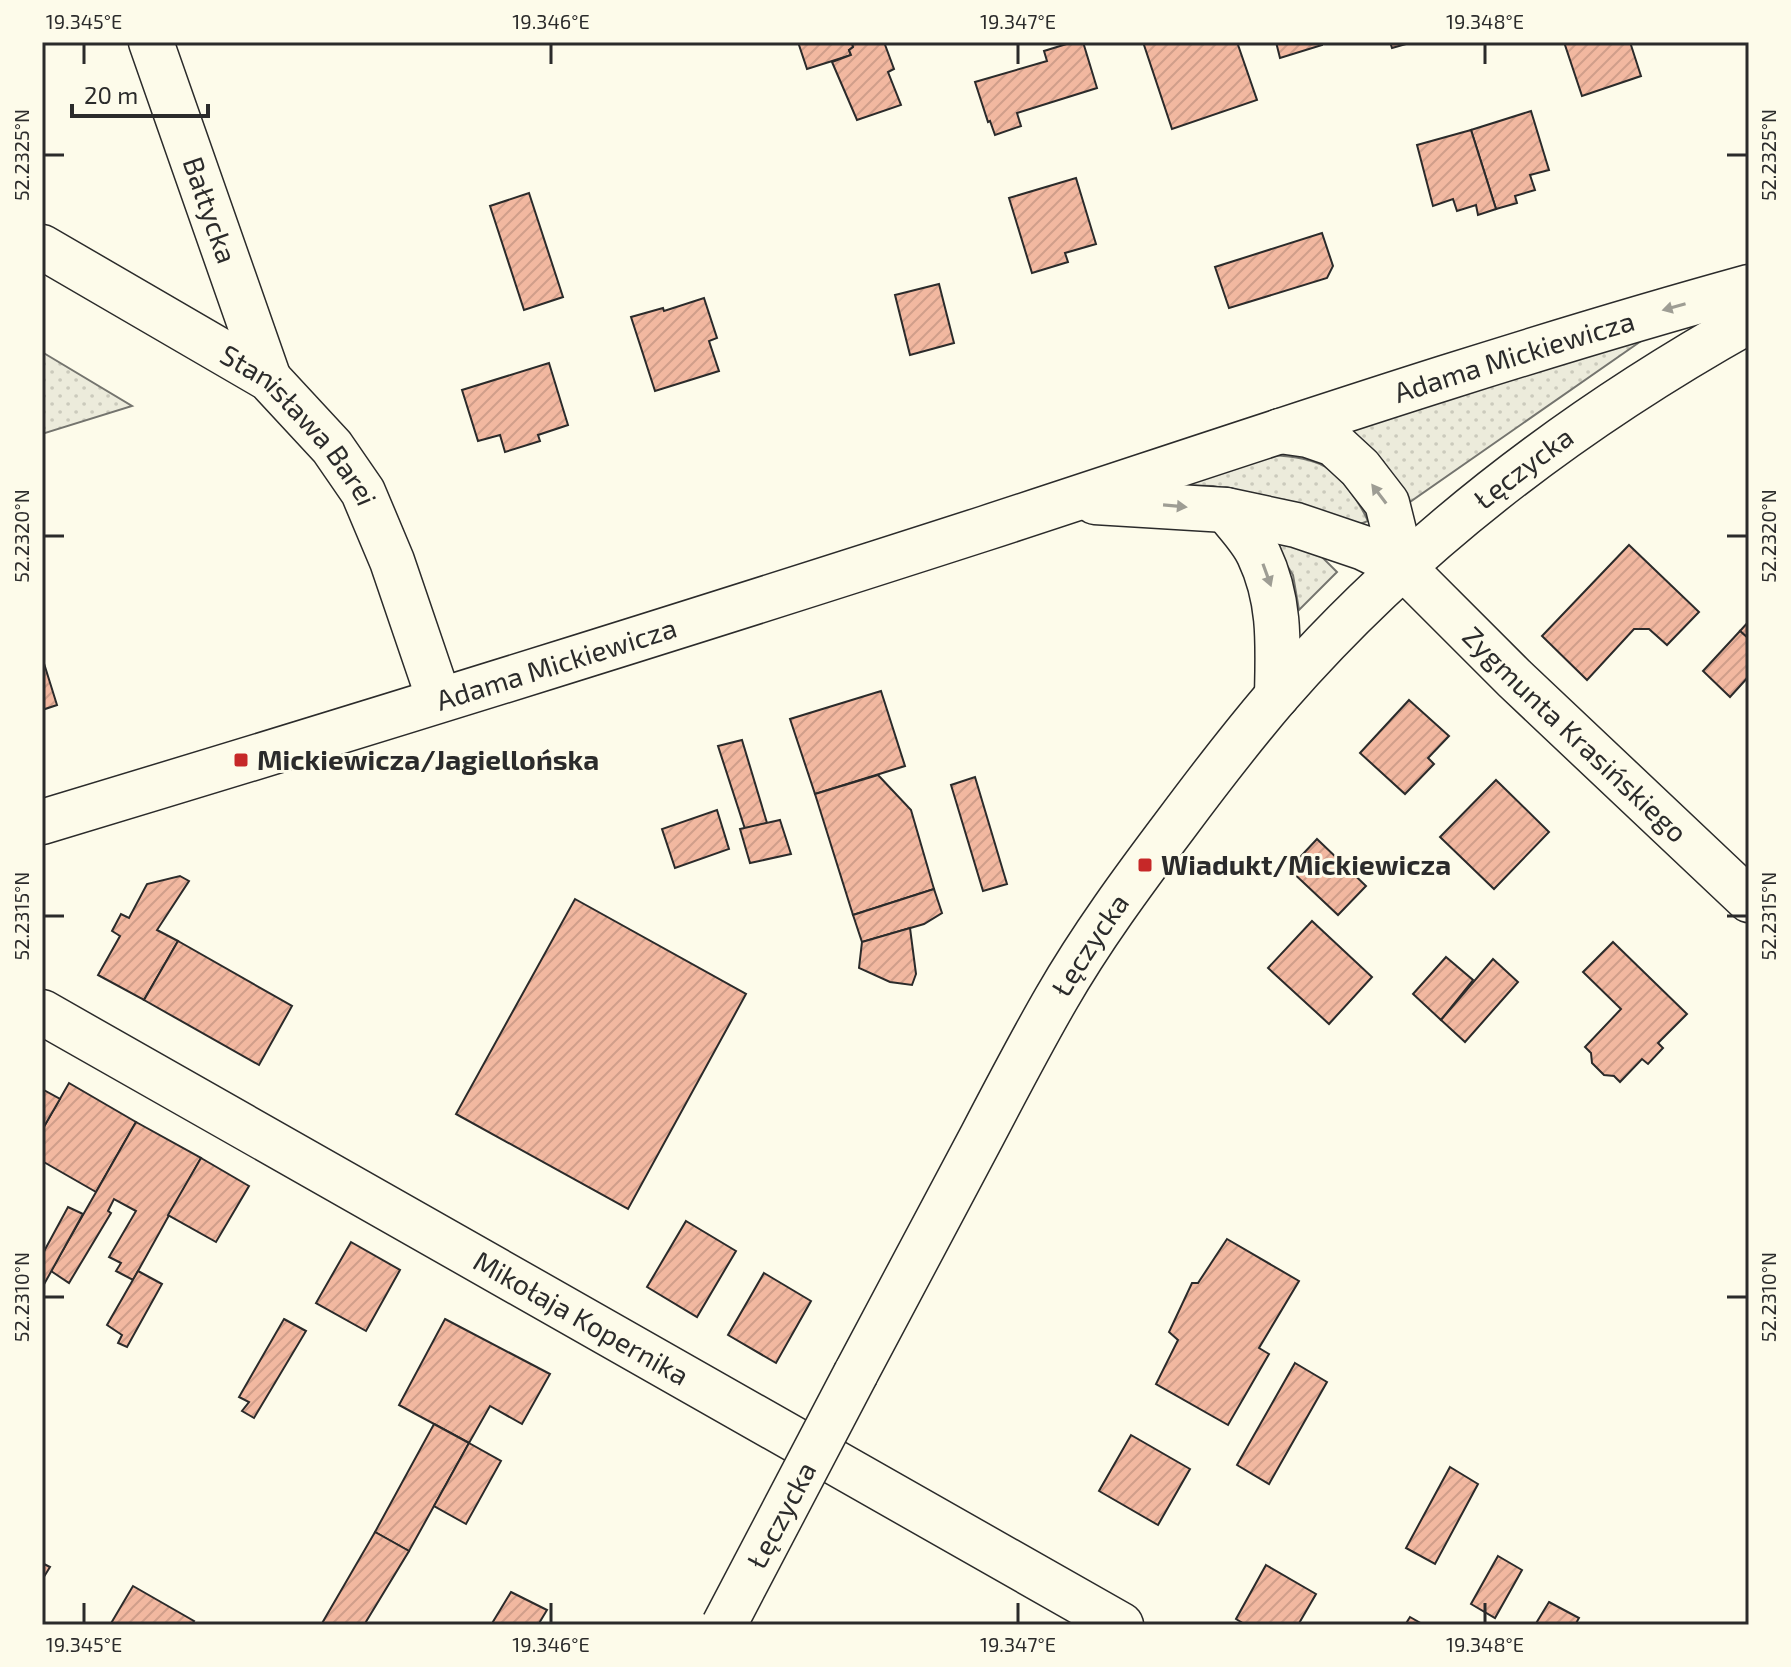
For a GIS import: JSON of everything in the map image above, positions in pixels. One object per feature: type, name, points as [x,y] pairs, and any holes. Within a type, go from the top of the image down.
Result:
[{"type":"street","name":"Bałtycka","points":[[151,42],[269,379]]},
{"type":"street","name":"Stanisława Barei","points":[[42,247],[269,379],[332,447],[363,492],[392,561],[439,699]]},
{"type":"street","name":"Adama Mickiewicza","points":[[42,822],[1069,501],[1654,313],[1749,287]]},
{"type":"street","name":"Łęczycka","points":[[724,1625],[1056,999],[1145,865],[1277,696],[1336,632],[1403,567],[1550,446],[1675,363],[1749,321]]},
{"type":"street","name":"Adama Mickiewicza","points":[[1279,431],[1308,435],[1334,444],[1360,468],[1387,503],[1403,567]]},
{"type":"street","name":"Adama Mickiewicza","points":[[1069,501],[1146,503],[1226,510],[1296,525],[1364,548],[1403,567]]},
{"type":"street","points":[[1226,510],[1258,552],[1273,593],[1279,628],[1277,696]]},
{"type":"street","name":"Zygmunta Krasińskiego","points":[[1403,567],[1514,678],[1749,900]]},
{"type":"street","name":"Mikołaja Kopernika","points":[[42,1012],[1121,1625]]},
{"type":"shaded area","points":[[1644,339],[1407,504],[1383,461],[1340,432]]},
{"type":"shaded area","points":[[42,352],[132,406],[42,434]]},
{"type":"shaded area","points":[[1273,455],[1305,459],[1324,466],[1350,491],[1368,521],[1350,528],[1251,495],[1213,486],[1171,485]]},
{"type":"shaded area","points":[[1270,538],[1321,556],[1337,572],[1299,610],[1293,575]]},
{"type":"building","points":[[798,42],[852,42],[853,47],[849,50],[851,55],[807,69]]},
{"type":"building","points":[[852,42],[884,42],[894,69],[888,72],[901,105],[857,120],[832,62],[851,55]]},
{"type":"building","points":[[1083,42],[1097,88],[1017,113],[1021,126],[995,135],[975,82],[1047,61],[1044,51]]},
{"type":"building","points":[[1143,42],[1237,42],[1257,100],[1172,129]]},
{"type":"building","points":[[1276,42],[1322,42],[1322,45],[1280,58]]},
{"type":"building","points":[[1390,42],[1413,42],[1392,48]]},
{"type":"building","points":[[1564,42],[1630,42],[1641,76],[1582,96]]},
{"type":"building","points":[[1531,111],[1549,170],[1530,175],[1535,190],[1515,196],[1517,203],[1496,209],[1471,130]]},
{"type":"building","points":[[1471,130],[1496,209],[1478,215],[1476,205],[1457,211],[1453,199],[1433,206],[1417,145]]},
{"type":"building","points":[[1076,178],[1096,244],[1065,253],[1068,262],[1032,273],[1009,198]]},
{"type":"building","points":[[529,193],[563,297],[524,310],[490,206]]},
{"type":"building","points":[[1322,233],[1333,266],[1327,278],[1229,308],[1215,267]]},
{"type":"building","points":[[939,284],[954,343],[910,355],[895,295]]},
{"type":"building","points":[[704,298],[717,338],[709,341],[719,371],[655,391],[631,317],[663,308],[664,311]]},
{"type":"building","points":[[549,363],[568,425],[538,435],[540,441],[505,452],[500,435],[478,441],[462,390]]},
{"type":"building","points":[[1629,545],[1699,612],[1667,645],[1649,629],[1634,629],[1587,680],[1542,636]]},
{"type":"building","points":[[1749,621],[1749,639],[1740,631]]},
{"type":"building","points":[[1740,631],[1749,639],[1749,676],[1730,697],[1703,671]]},
{"type":"building","points":[[42,657],[57,705],[42,710]]},
{"type":"building","points":[[881,691],[905,766],[815,794],[790,719]]},
{"type":"building","points":[[1409,700],[1449,736],[1428,758],[1434,764],[1405,794],[1360,753]]},
{"type":"building","points":[[742,740],[767,823],[745,829],[718,746]]},
{"type":"building","points":[[878,775],[911,810],[934,889],[853,915],[815,794]]},
{"type":"building","points":[[975,777],[1007,884],[983,891],[951,785]]},
{"type":"building","points":[[1496,780],[1549,832],[1494,889],[1440,837]]},
{"type":"building","points":[[717,810],[729,849],[675,868],[662,829]]},
{"type":"building","points":[[780,820],[791,854],[750,863],[740,829]]},
{"type":"building","points":[[1317,839],[1366,886],[1338,915],[1289,869]]},
{"type":"building","points":[[180,876],[189,881],[157,930],[178,941],[144,1000],[98,975],[120,936],[112,931],[121,914],[129,918],[147,884]]},
{"type":"building","points":[[934,889],[942,913],[924,924],[862,942],[853,915]]},
{"type":"building","points":[[575,899],[746,994],[628,1209],[456,1114]]},
{"type":"building","points":[[1312,921],[1372,977],[1329,1024],[1268,968]]},
{"type":"building","points":[[910,928],[916,974],[912,985],[890,982],[859,968],[862,942]]},
{"type":"building","points":[[178,941],[292,1006],[259,1065],[144,1000]]},
{"type":"building","points":[[1613,942],[1687,1014],[1658,1043],[1663,1048],[1648,1064],[1642,1059],[1620,1082],[1614,1076],[1604,1075],[1592,1063],[1591,1053],[1585,1047],[1621,1009],[1583,972]]},
{"type":"building","points":[[1446,957],[1473,980],[1441,1020],[1413,994]]},
{"type":"building","points":[[1493,959],[1518,982],[1465,1042],[1441,1020]]},
{"type":"building","points":[[69,1083],[136,1122],[96,1192],[42,1161],[42,1130]]},
{"type":"building","points":[[42,1089],[60,1099],[42,1130]]},
{"type":"building","points":[[136,1122],[201,1158],[133,1280],[116,1271],[121,1263],[109,1257],[136,1211],[114,1199],[108,1211],[111,1213],[69,1283],[51,1271]]},
{"type":"building","points":[[201,1158],[249,1186],[216,1242],[168,1215]]},
{"type":"building","points":[[68,1207],[83,1214],[42,1288],[42,1255]]},
{"type":"building","points":[[686,1221],[736,1251],[697,1317],[647,1287]]},
{"type":"building","points":[[1227,1239],[1299,1281],[1259,1348],[1269,1354],[1228,1425],[1156,1384],[1178,1340],[1169,1332],[1192,1283],[1198,1283]]},
{"type":"building","points":[[351,1242],[400,1270],[366,1331],[316,1303]]},
{"type":"building","points":[[138,1271],[162,1284],[127,1347],[118,1343],[122,1335],[107,1325]]},
{"type":"building","points":[[764,1273],[811,1301],[776,1363],[728,1335]]},
{"type":"building","points":[[284,1319],[306,1331],[254,1418],[242,1411],[249,1402],[239,1397]]},
{"type":"building","points":[[445,1319],[550,1374],[522,1424],[490,1406],[469,1443],[399,1405]]},
{"type":"building","points":[[1295,1363],[1327,1382],[1269,1484],[1237,1465]]},
{"type":"building","points":[[434,1424],[469,1443],[409,1551],[375,1532]]},
{"type":"building","points":[[1131,1435],[1190,1469],[1158,1525],[1099,1491]]},
{"type":"building","points":[[469,1443],[501,1461],[466,1524],[434,1506]]},
{"type":"building","points":[[1450,1467],[1478,1484],[1435,1564],[1406,1548]]},
{"type":"building","points":[[375,1532],[409,1551],[364,1625],[321,1625]]},
{"type":"building","points":[[1498,1556],[1522,1570],[1495,1618],[1471,1604]]},
{"type":"building","points":[[42,1563],[50,1567],[42,1580]]},
{"type":"building","points":[[1266,1565],[1316,1594],[1298,1625],[1246,1625],[1236,1619]]},
{"type":"building","points":[[133,1586],[194,1621],[191,1625],[110,1625]]},
{"type":"building","points":[[511,1592],[547,1610],[538,1625],[491,1625]]},
{"type":"building","points":[[1549,1602],[1579,1618],[1575,1625],[1535,1625]]},
{"type":"building","points":[[1410,1617],[1424,1625],[1405,1625]]},
{"type":"place","name":"Mickiewicza/Jagiellońska","points":[[241,760]]},
{"type":"place","name":"Wiadukt/Mickiewicza","points":[[1145,865]]}]
